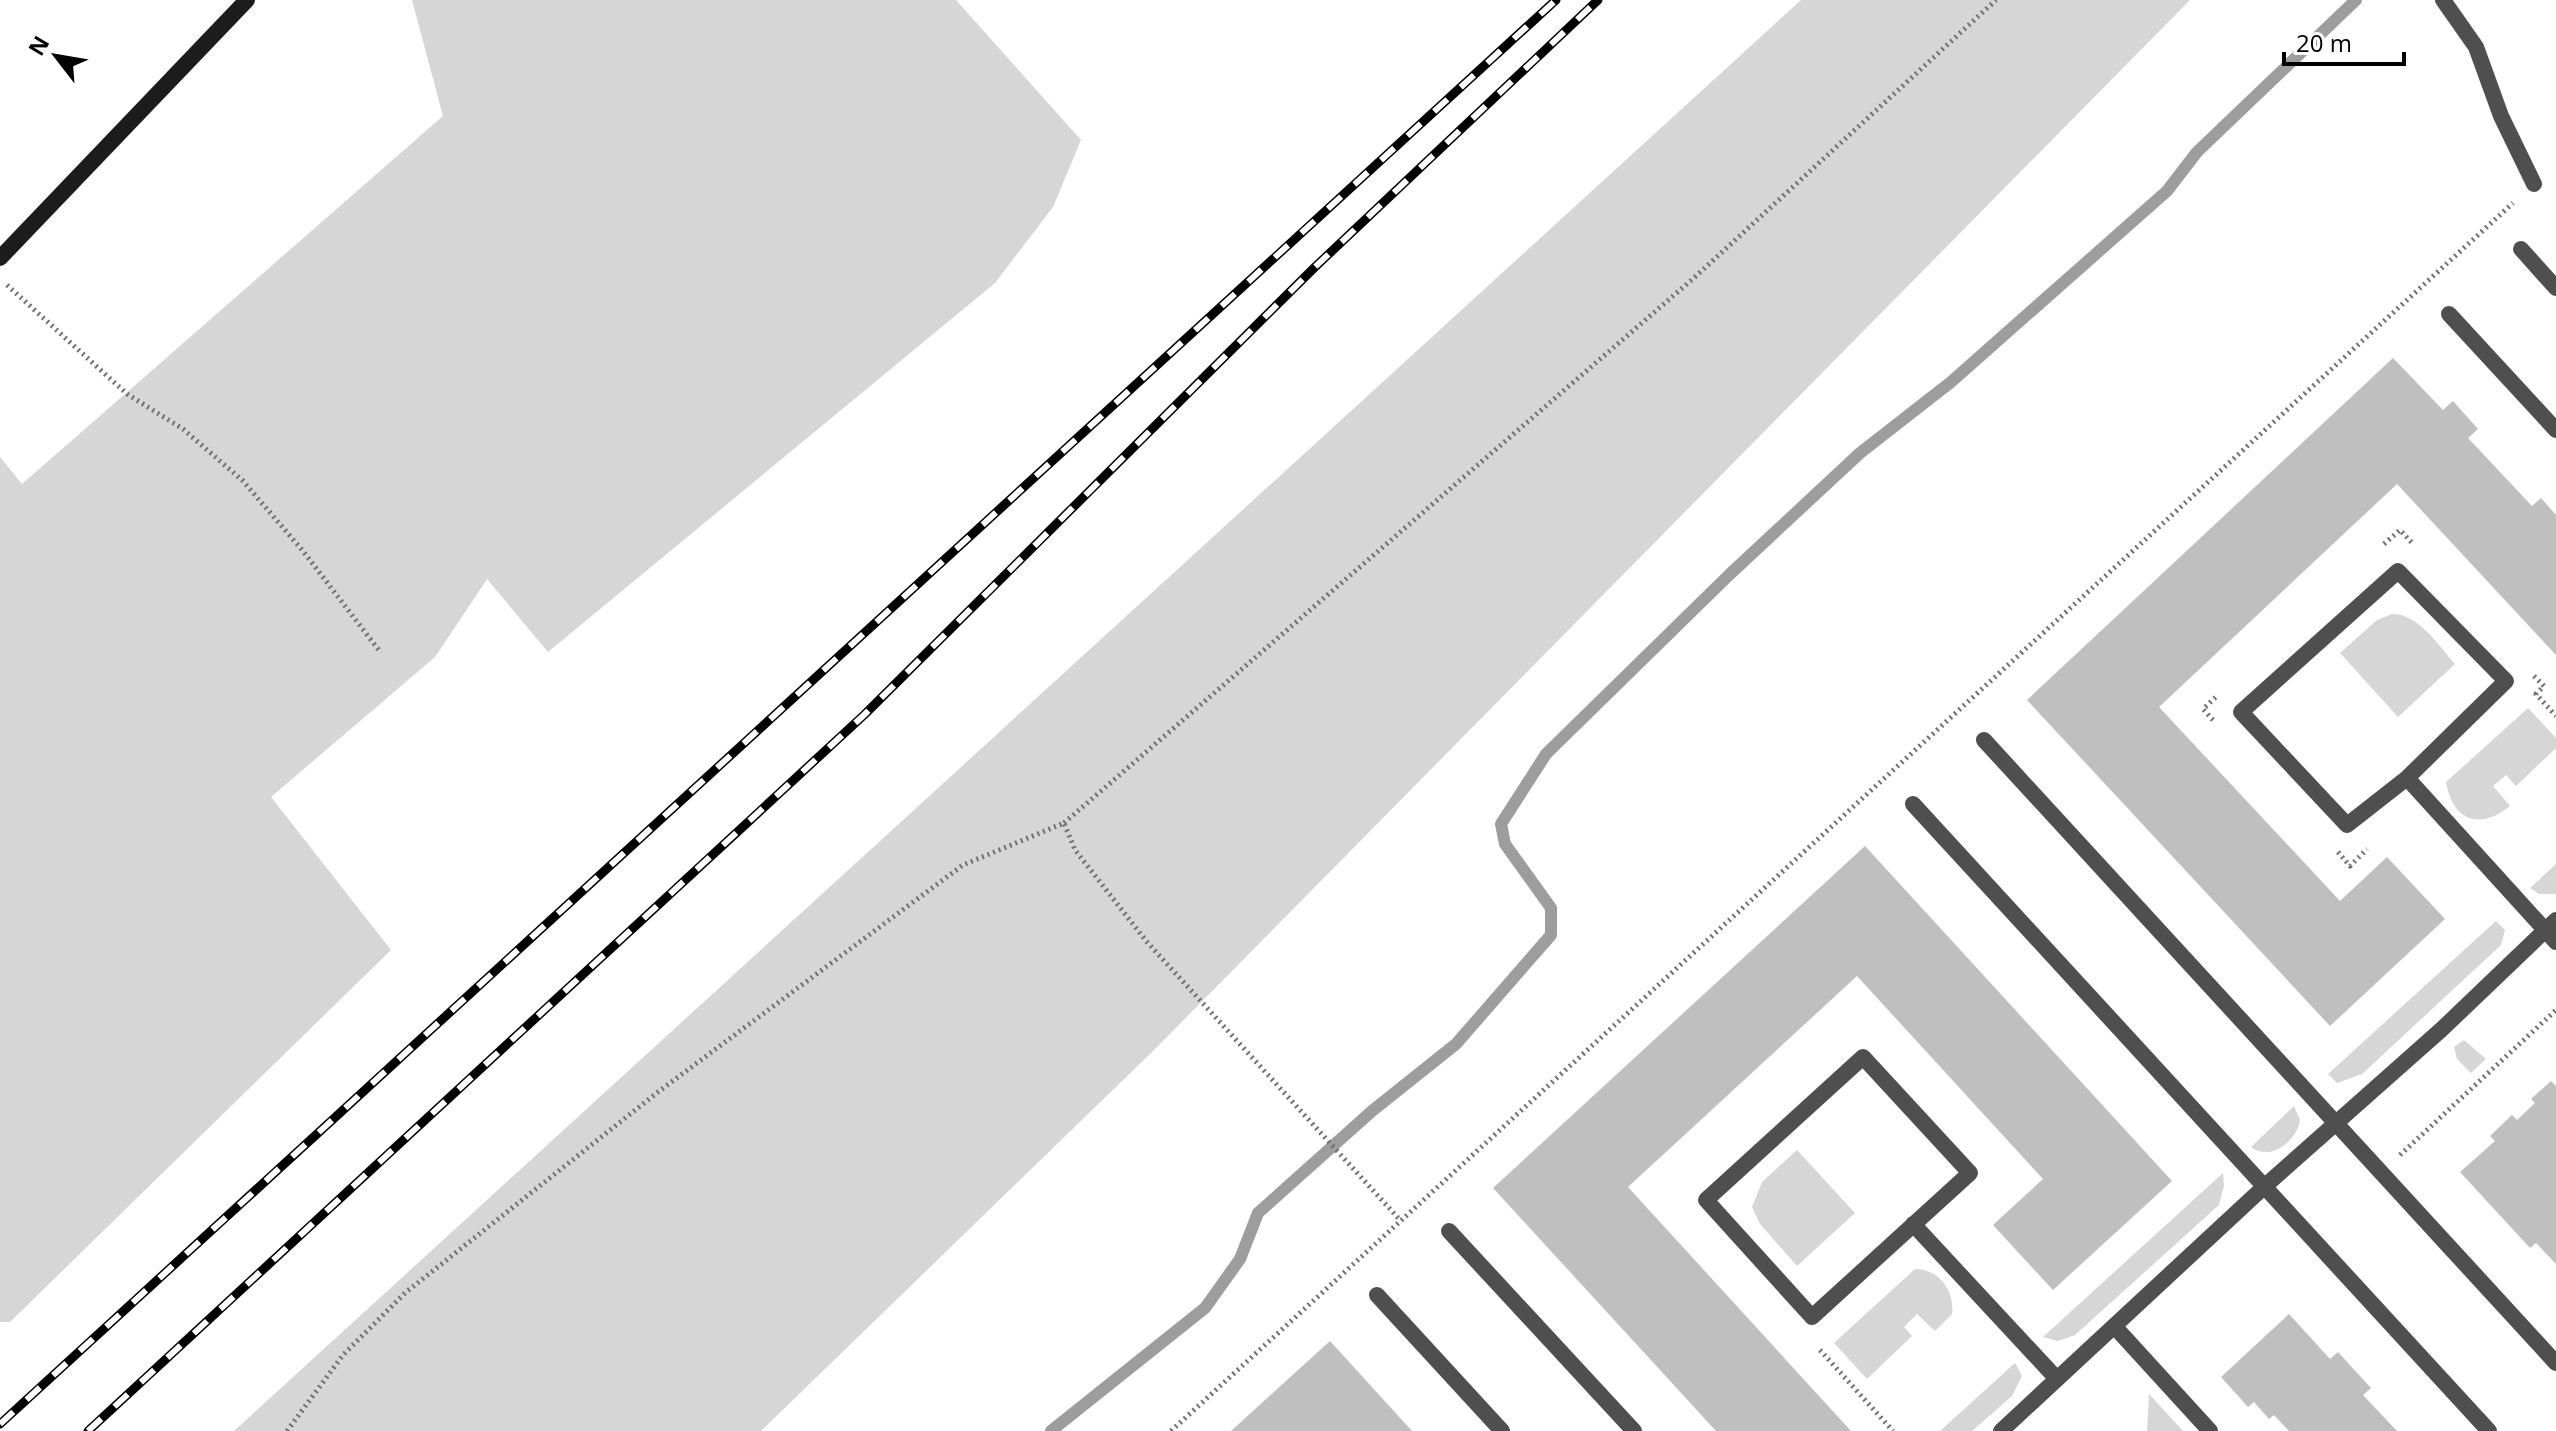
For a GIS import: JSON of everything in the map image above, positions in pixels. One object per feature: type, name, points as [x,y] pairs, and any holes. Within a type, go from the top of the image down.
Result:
[{"type":"street","points":[[0,258],[247,0]]},
{"type":"street","points":[[2443,0],[2476,47],[2501,116],[2534,184]]},
{"type":"street","points":[[2521,249],[2556,288]]},
{"type":"street","points":[[2449,314],[2556,430]]},
{"type":"street","points":[[2398,571],[2506,681],[2407,778],[2347,825],[2241,712],[2398,571]]},
{"type":"street","points":[[1984,740],[2556,1363]]},
{"type":"street","points":[[2001,1431],[2265,1186],[2552,930],[2407,778]]},
{"type":"street","points":[[1913,804],[2489,1431]]},
{"type":"street","points":[[1863,1057],[1970,1173],[1913,1224],[1812,1317],[1706,1200],[1863,1057]]},
{"type":"street","points":[[1913,1224],[2057,1379]]},
{"type":"street","points":[[1449,1231],[1634,1431]]},
{"type":"street","points":[[1377,1295],[1502,1431]]},
{"type":"street","points":[[2115,1327],[2210,1431]]},
{"type":"path","points":[[287,1431],[343,1355],[405,1293],[658,1092],[963,865],[1064,823],[1695,277],[1996,0]]},
{"type":"path","points":[[1171,1431],[2534,184]]},
{"type":"path","points":[[0,279],[127,394],[183,429],[243,481],[381,653]]},
{"type":"path","points":[[2376,551],[2400,530],[2420,552]]},
{"type":"path","points":[[2533,675],[2544,686],[2536,694],[2556,716]]},
{"type":"path","points":[[2224,732],[2203,709],[2226,688]]},
{"type":"path","points":[[1064,823],[1075,850],[1147,942],[1400,1220]]},
{"type":"path","points":[[2329,843],[2350,866],[2370,846]]},
{"type":"path","points":[[2393,1161],[2556,1010]]},
{"type":"path","points":[[1820,1350],[1893,1431]]},
{"type":"shaded area","points":[[412,0],[956,0],[1081,140],[1053,207],[995,283],[548,652],[487,579],[435,657],[271,797],[391,950],[10,1322],[0,1322],[0,457],[22,484],[443,116]]},
{"type":"shaded area","points":[[1801,0],[2190,0],[1153,1051],[761,1431],[234,1431]]},
{"type":"shaded area","points":[[2392,614],[2402,615],[2419,625],[2455,664],[2398,717],[2340,653],[2377,620]]},
{"type":"shaded area","points":[[2528,708],[2556,738],[2556,748],[2516,786],[2506,775],[2493,786],[2510,806],[2499,814],[2478,820],[2461,814],[2446,782]]},
{"type":"shaded area","points":[[2556,864],[2556,894],[2539,894],[2530,888]]},
{"type":"shaded area","points":[[2496,921],[2505,930],[2501,945],[2362,1074],[2337,1083],[2328,1074]]},
{"type":"shaded area","points":[[2464,1040],[2486,1059],[2471,1073],[2457,1059],[2454,1047]]},
{"type":"shaded area","points":[[2294,1106],[2300,1120],[2288,1142],[2274,1151],[2258,1151],[2251,1147]]},
{"type":"shaded area","points":[[1797,1150],[1855,1213],[1797,1266],[1760,1224],[1752,1207],[1762,1182]]},
{"type":"shaded area","points":[[2223,1173],[2224,1186],[2219,1205],[2075,1335],[2058,1341],[2043,1337]]},
{"type":"shaded area","points":[[1915,1269],[1932,1273],[1944,1283],[1951,1298],[1952,1314],[1935,1331],[1917,1314],[1904,1327],[1912,1336],[1867,1379],[1834,1343]]},
{"type":"shaded area","points":[[2015,1363],[2022,1376],[2012,1396],[1972,1431],[1940,1431]]},
{"type":"shaded area","points":[[2149,1394],[2183,1431],[2147,1431]]},
{"type":"building","points":[[2393,358],[2443,410],[2453,401],[2478,429],[2468,438],[2532,506],[2541,498],[2556,515],[2556,655],[2397,484],[2159,707],[2340,901],[2387,857],[2445,919],[2330,1026],[2027,700]]},
{"type":"building","points":[[1865,846],[2172,1181],[2053,1290],[1993,1225],[2043,1179],[1857,976],[1628,1187],[1851,1431],[1716,1431],[1493,1188]]},
{"type":"building","points":[[2551,1081],[2556,1086],[2556,1264],[2536,1243],[2530,1248],[2460,1172],[2495,1141],[2490,1136],[2512,1115],[2517,1120],[2535,1103],[2531,1099]]},
{"type":"building","points":[[2289,1314],[2330,1359],[2338,1352],[2371,1388],[2363,1395],[2397,1431],[2289,1431],[2274,1415],[2269,1419],[2254,1402],[2248,1407],[2221,1377]]},
{"type":"building","points":[[1330,1341],[1412,1431],[1231,1431]]},
{"type":"waterway","points":[[1051,1431],[1205,1308],[1240,1259],[1258,1213],[1372,1111],[1456,1044],[1551,935],[1551,908],[1505,844],[1501,824],[1546,754],[1730,574],[1860,453],[1951,382],[2167,191],[2197,152],[2356,0]]},
{"type":"railway","points":[[0,1424],[1556,0]]},
{"type":"railway","points":[[88,1431],[864,715],[1315,267],[1598,0]]}]
